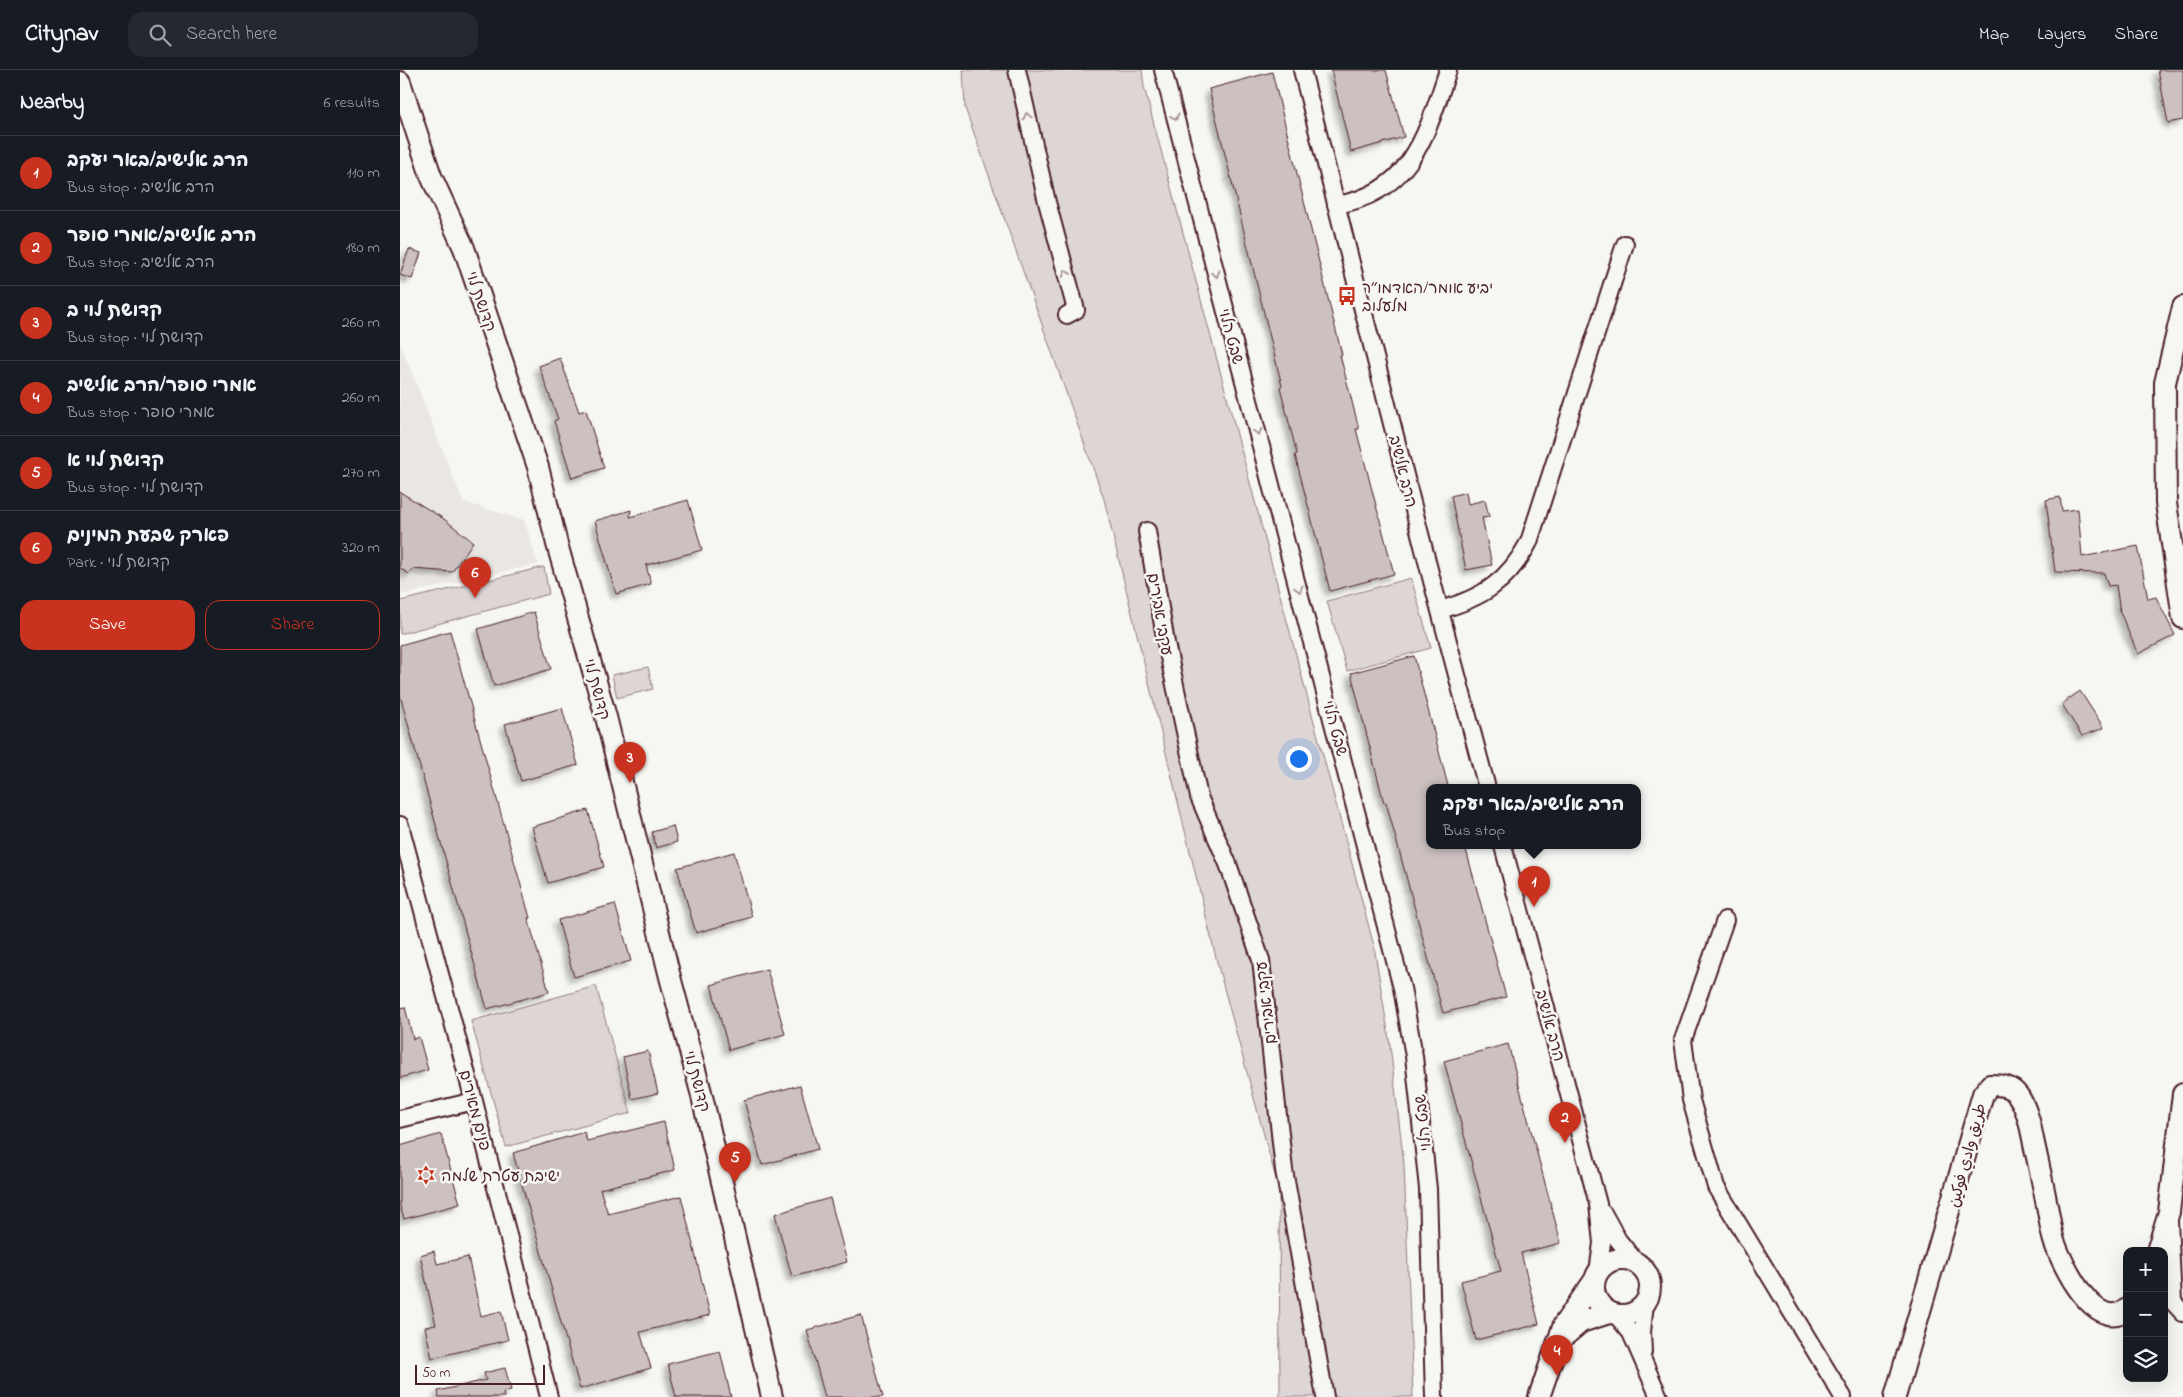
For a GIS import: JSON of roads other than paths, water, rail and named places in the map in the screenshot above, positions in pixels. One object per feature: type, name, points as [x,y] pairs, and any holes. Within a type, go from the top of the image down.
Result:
[{"type":"street","points":[[1017,70],[1047,202],[1076,310],[1067,315]]},
{"type":"street","name":"שבט הלוי","points":[[1163,70],[1402,988],[1414,1056],[1428,1189],[1434,1397]]},
{"type":"street","name":"הרב אלישיב","points":[[1302,70],[1486,784]]},
{"type":"street","points":[[1336,205],[1352,203],[1378,191],[1389,184],[1408,165],[1428,129],[1448,70]]},
{"type":"street","name":"קדושת לוי","points":[[400,82],[431,176],[464,248],[538,466],[556,544],[606,717],[670,978],[701,1092],[772,1397]]},
{"type":"street","points":[[1440,610],[1473,599],[1492,588],[1509,573],[1529,542],[1625,244]]},
{"type":"street","points":[[2183,307],[2165,383],[2165,393],[2166,502],[2183,618]]},
{"type":"street","name":"עקבי אבירים","points":[[1147,531],[1166,643],[1199,797],[1228,864],[1261,960],[1284,1170],[1325,1397]]},
{"type":"street","name":"פנים מאירים","points":[[400,825],[474,1101],[549,1397]]},
{"type":"street","name":"הרב אלישיב","points":[[1504,849],[1598,1204]]},
{"type":"street","points":[[1725,920],[1683,1040],[1690,1100],[1716,1187],[1843,1397]]},
{"type":"street","name":"طريق وادي فوکين","points":[[1895,1397],[1983,1094],[1990,1085],[2004,1085],[2019,1096],[2030,1122],[2054,1241],[2084,1296],[2094,1307],[2108,1314],[2120,1314],[2123,1312]]},
{"type":"street","points":[[2183,1094],[2169,1212],[2173,1302],[2183,1312]]},
{"type":"street","points":[[400,1119],[474,1101]]},
{"type":"street","points":[[1598,1204],[1618,1240],[1648,1276],[1649,1295],[1645,1303],[1642,1332],[1644,1364]]},
{"type":"street","points":[[1598,1204],[1602,1243],[1594,1289],[1598,1303],[1613,1314],[1631,1334],[1658,1397]]},
{"type":"street","points":[[2158,1247],[2169,1212]]},
{"type":"street","points":[[1539,1397],[1564,1324],[1596,1276],[1611,1261],[1628,1259],[1636,1262]]},
{"type":"street","points":[[1558,1344],[1572,1328],[1581,1322],[1613,1314],[1633,1314],[1645,1303]]},
{"type":"place","name":"יביע אומר/האדמו״ר מלעלוב","points":[[1347,296]]},
{"type":"place","name":"פארק שבעת המינים","points":[[475,598]]},
{"type":"place","name":"קדושת לוי ב","points":[[630,783]]},
{"type":"place","name":"הרב אלישיב/באר יעקב","points":[[1534,907]]},
{"type":"place","name":"הרב אלישיב/אמרי סופר","points":[[1565,1143]]},
{"type":"place","name":"ישיבת עטרת שלמה","points":[[426,1175]]},
{"type":"place","name":"קדושת לוי א","points":[[735,1183]]},
{"type":"place","name":"אמרי סופר/הרב אלישיב","points":[[1557,1376]]}]
